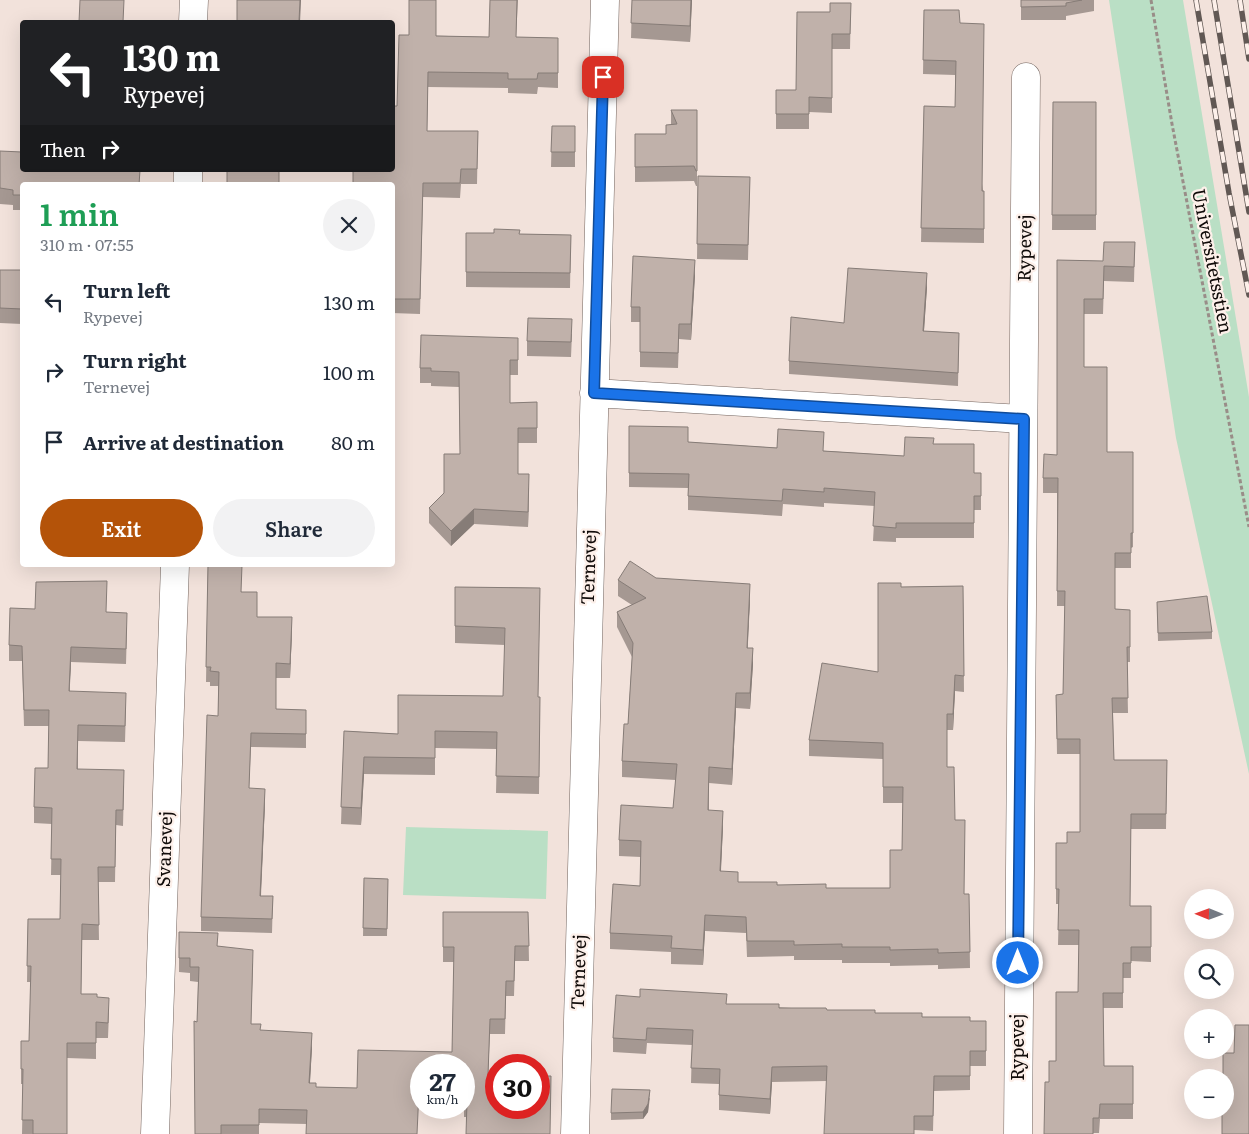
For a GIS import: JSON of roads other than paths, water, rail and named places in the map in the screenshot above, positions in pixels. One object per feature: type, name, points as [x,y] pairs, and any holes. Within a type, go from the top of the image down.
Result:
[{"type":"street","points":[[193,20],[194,0]]},
{"type":"street","name":"Ternevej","points":[[575,1134],[605,0]]},
{"type":"street","name":"Rypevej","points":[[1018,1134],[1026,77]]},
{"type":"street","points":[[594,393],[1024,419]]},
{"type":"street","name":"Svanevej","points":[[155,1134],[175,567]]},
{"type":"railway","points":[[1196,0],[1229,193],[1249,295]]},
{"type":"railway","points":[[1214,0],[1249,212]]},
{"type":"railway","points":[[1240,0],[1249,59]]}]
